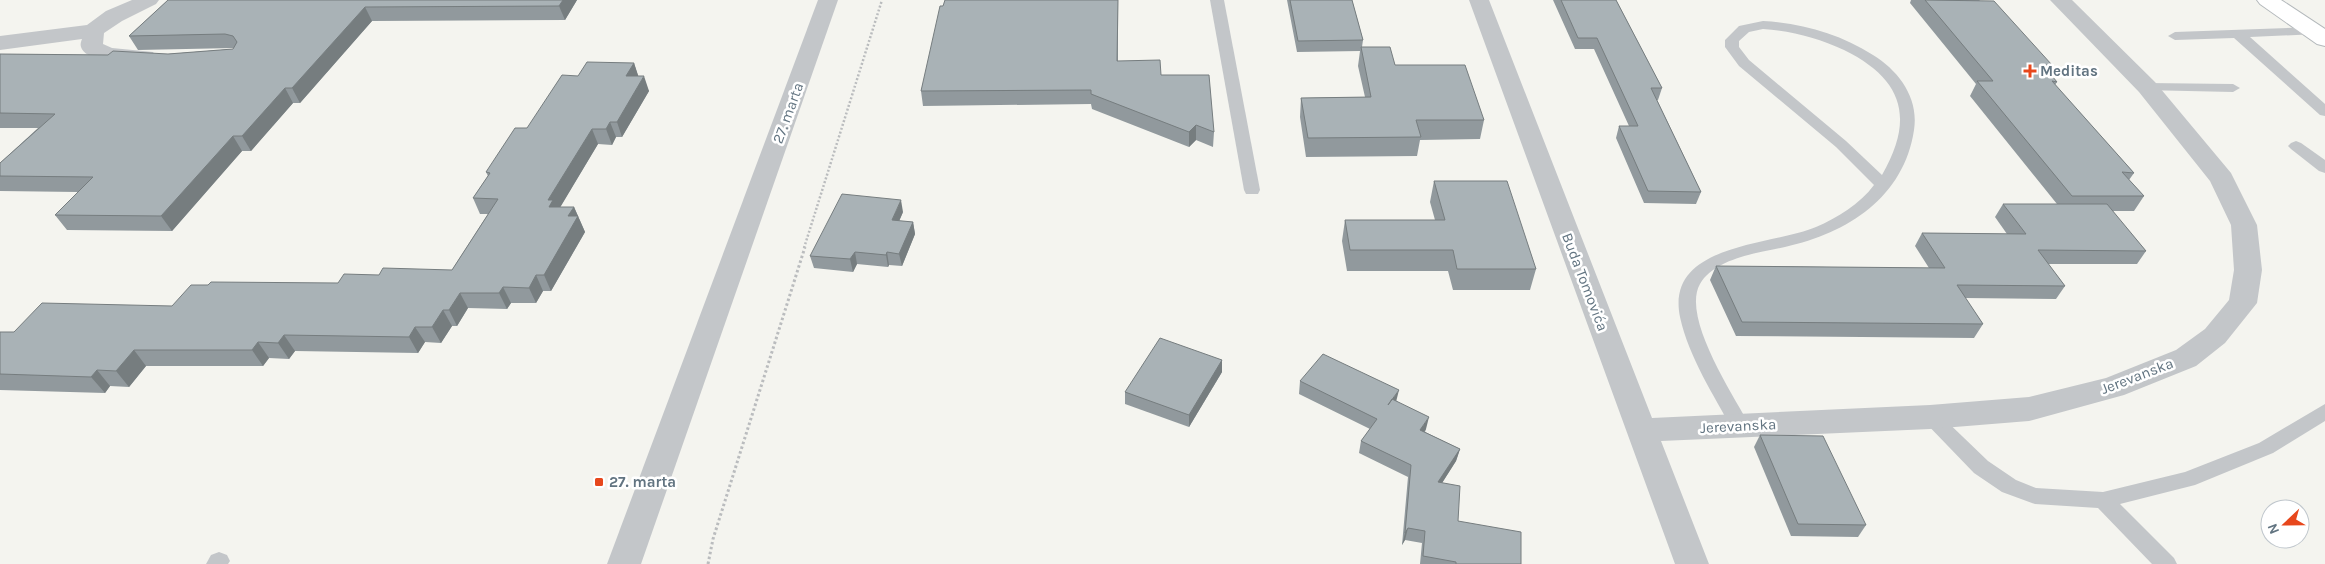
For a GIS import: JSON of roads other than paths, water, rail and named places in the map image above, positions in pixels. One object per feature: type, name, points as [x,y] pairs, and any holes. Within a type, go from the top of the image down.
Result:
[{"type":"main road","points":[[2267,0],[2319,35]]},
{"type":"street","points":[[0,43],[93,31],[114,16],[149,0]]},
{"type":"street","name":"27. marta","points":[[624,564],[828,0]]},
{"type":"street","name":"Buda Tomovića","points":[[1479,0],[1641,430],[1684,559]]},
{"type":"street","name":"Jerevanska","points":[[1641,430],[1930,417],[2029,409],[2113,387],[2186,358],[2215,336],[2243,303],[2248,270],[2244,225],[2222,179],[2147,86],[2060,0]]},
{"type":"street","points":[[93,31],[92,47],[100,53],[122,56],[168,57]]},
{"type":"lane","points":[[1217,0],[1252,190]]},
{"type":"lane","points":[[1740,426],[1700,348],[1687,302],[1689,284],[1699,272],[1730,256],[1821,232],[1850,217],[1872,200],[1884,186],[1895,168],[1906,131],[1905,106],[1900,88],[1891,74],[1863,53],[1826,36],[1791,26],[1758,25],[1739,30],[1732,40],[1732,47],[1744,63],[1841,144],[1884,186]]},
{"type":"lane","points":[[2237,33],[2325,112]]},
{"type":"lane","points":[[2175,36],[2237,33],[2319,35]]},
{"type":"lane","points":[[2147,86],[2233,88]]},
{"type":"lane","points":[[2296,146],[2325,168]]},
{"type":"lane","points":[[1930,417],[1981,467],[2009,486],[2035,496],[2103,500],[2188,480],[2266,448],[2325,410]]},
{"type":"lane","points":[[2103,500],[2166,564]]},
{"type":"place","name":"Meditas","points":[[2030,71]]},
{"type":"place","name":"27. marta","points":[[599,482]]}]
